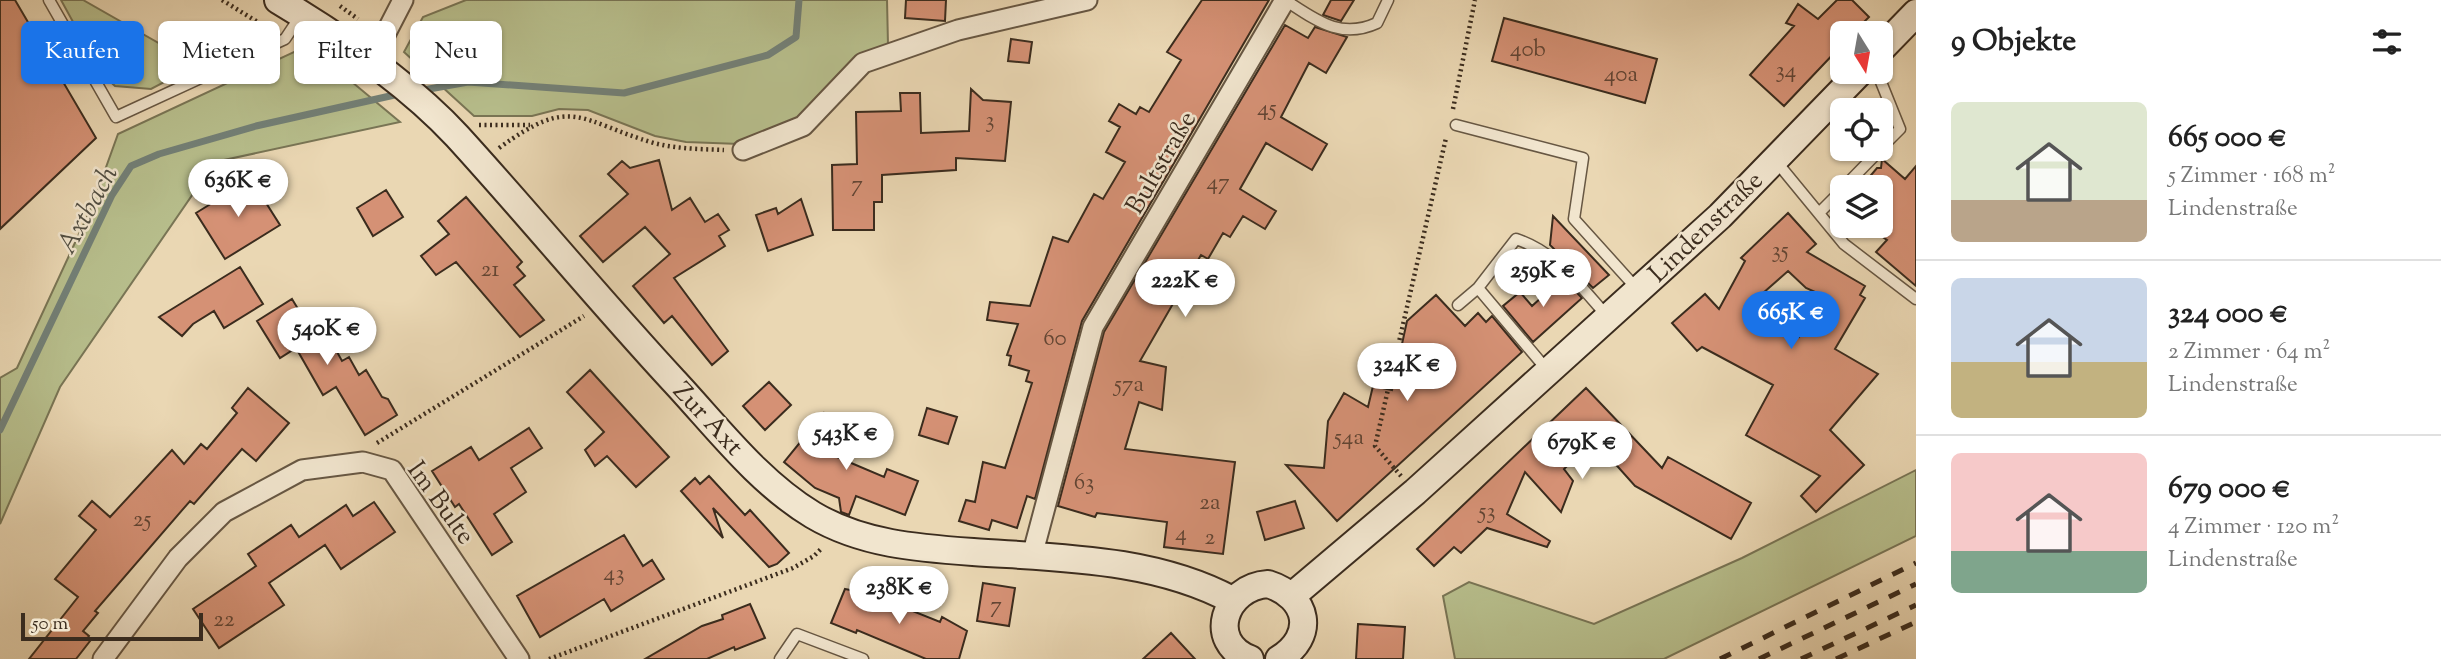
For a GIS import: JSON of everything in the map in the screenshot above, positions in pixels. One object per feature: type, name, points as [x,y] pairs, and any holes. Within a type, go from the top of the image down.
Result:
[{"type":"street","name":"Zur Axt","points":[[278,0],[312,21]]},
{"type":"street","points":[[743,150],[803,126],[863,63],[958,30],[1087,0]]},
{"type":"street","name":"Bultstraße","points":[[1032,556],[1093,327],[1285,0]]},
{"type":"street","points":[[394,21],[405,2]]},
{"type":"street","points":[[1894,36],[1916,13]]},
{"type":"street","name":"Zur Axt","points":[[396,83],[446,126],[603,305],[771,484],[811,514],[840,529],[876,541],[914,548],[1032,556],[1154,570],[1200,583],[1232,600]]},
{"type":"street","name":"Lindenstraße","points":[[1292,596],[1415,492],[1720,216],[1848,84]]},
{"type":"street","name":"Im Bulte","points":[[103,659],[178,558],[225,512],[302,470],[363,462],[392,470],[519,659]]},
{"type":"street","points":[[1244,658],[1228,640],[1225,619],[1232,600],[1255,585],[1268,584],[1292,596],[1300,608],[1303,624],[1300,638],[1290,656]]},
{"type":"lane","points":[[49,0],[116,117],[285,38],[302,14]]},
{"type":"lane","points":[[1285,0],[1327,27],[1347,31],[1377,23],[1388,0]]},
{"type":"lane","points":[[1893,112],[1900,129],[1893,136]]},
{"type":"lane","points":[[1453,124],[1583,158],[1573,219],[1638,291]]},
{"type":"lane","points":[[1775,159],[1844,244],[1916,299]]},
{"type":"lane","points":[[1856,175],[1869,161]]},
{"type":"lane","points":[[1819,213],[1830,202]]},
{"type":"lane","points":[[1458,305],[1478,288],[1516,239],[1532,244],[1554,258],[1608,318]]},
{"type":"lane","points":[[1478,288],[1548,372]]},
{"type":"lane","points":[[780,659],[797,634],[863,659]]},
{"type":"path","points":[[222,0],[285,38]]},
{"type":"path","points":[[1453,124],[1475,0]]},
{"type":"path","points":[[446,126],[530,125],[563,115],[587,118],[675,147],[743,150]]},
{"type":"path","points":[[478,162],[530,125]]},
{"type":"path","points":[[1415,492],[1375,446],[1447,136]]},
{"type":"path","points":[[363,462],[365,451],[603,305]]},
{"type":"path","points":[[549,659],[793,568],[814,556],[840,529]]},
{"type":"green space","points":[[61,0],[83,0],[120,21],[73,21]]},
{"type":"green space","points":[[466,0],[887,0],[888,45],[857,56],[801,118],[740,144],[686,142],[655,136],[588,110],[559,109],[532,116],[474,116],[439,84],[502,84],[502,21],[421,21],[423,17]]},
{"type":"green space","points":[[144,35],[158,43],[158,84],[161,84],[151,89],[113,84],[144,84]]},
{"type":"green space","points":[[410,41],[410,57],[404,52]]},
{"type":"green space","points":[[294,52],[294,84],[354,84],[400,122],[215,162],[60,387],[0,524],[0,378],[17,368],[92,206],[118,134],[225,84],[280,84],[280,58]]},
{"type":"green space","points":[[1916,470],[1916,536],[1664,659],[1455,659],[1443,596],[1469,582],[1594,624],[1742,558]]},
{"type":"building","points":[[0,0],[15,0],[27,21],[21,21],[21,84],[64,84],[96,138],[0,229]]},
{"type":"building","points":[[906,0],[946,0],[945,21],[905,18]]},
{"type":"building","points":[[1202,0],[1269,0],[1082,321],[1035,499],[1027,496],[1017,528],[992,520],[989,530],[959,521],[966,500],[975,502],[983,462],[1005,468],[1032,383],[1026,381],[1029,371],[1009,365],[1011,356],[1007,355],[1018,324],[987,320],[990,302],[1030,306],[1053,237],[1068,242],[1094,194],[1103,199],[1125,162],[1106,152],[1120,127],[1109,121],[1119,104],[1136,114],[1140,107],[1149,112],[1181,60],[1167,52]]},
{"type":"building","points":[[1331,0],[1354,0],[1341,21],[1323,15]]},
{"type":"building","points":[[1837,0],[1852,0],[1869,17],[1865,21],[1830,21],[1830,58],[1784,106],[1750,75],[1794,26],[1786,23],[1798,4],[1818,19]]},
{"type":"building","points":[[1504,18],[1657,59],[1645,103],[1492,61]]},
{"type":"building","points":[[1285,25],[1308,38],[1315,27],[1347,37],[1326,73],[1309,63],[1281,117],[1327,144],[1312,170],[1266,143],[1240,189],[1276,211],[1265,229],[1243,216],[1230,237],[1223,233],[1208,259],[1201,255],[1140,361],[1166,367],[1162,410],[1139,402],[1125,449],[1235,462],[1223,554],[1164,547],[1167,522],[1097,513],[1095,517],[1058,506],[1104,332]]},
{"type":"building","points":[[1011,39],[1032,42],[1029,63],[1008,61]]},
{"type":"building","points":[[971,89],[983,100],[1011,102],[1005,161],[956,158],[956,170],[882,175],[882,202],[874,202],[874,230],[833,230],[832,165],[857,164],[856,112],[901,111],[900,93],[920,93],[921,133],[969,131]]},
{"type":"building","points":[[659,160],[672,210],[690,198],[705,222],[718,214],[729,230],[719,236],[725,246],[674,278],[728,351],[712,365],[672,316],[664,323],[633,286],[670,254],[645,227],[603,262],[580,236],[628,194],[608,174],[622,161],[630,168]]},
{"type":"building","points":[[1882,161],[1884,161],[1905,179],[1916,166],[1916,286],[1876,252],[1887,240],[1884,238],[1893,238],[1893,175],[1871,175],[1877,168],[1881,168]]},
{"type":"building","points":[[251,179],[280,225],[225,259],[196,213]]},
{"type":"building","points":[[386,190],[403,217],[373,236],[357,208]]},
{"type":"building","points":[[466,197],[522,262],[517,267],[525,276],[514,285],[544,320],[520,337],[456,262],[436,275],[421,256],[449,234],[438,221]]},
{"type":"building","points":[[801,199],[813,235],[768,251],[756,215],[776,208],[778,214]]},
{"type":"building","points":[[1788,213],[1816,244],[1807,252],[1865,286],[1860,295],[1865,298],[1835,349],[1878,374],[1830,430],[1864,465],[1816,512],[1801,496],[1820,476],[1746,435],[1773,385],[1702,347],[1697,351],[1672,323],[1705,294],[1719,309],[1745,261],[1741,258]],"holes":[[[1788,271],[1806,288],[1824,296],[1799,337],[1746,308]]]},
{"type":"building","points":[[1553,216],[1609,275],[1593,288],[1550,245]]},
{"type":"building","points":[[240,267],[263,304],[224,328],[214,311],[193,324],[182,336],[159,317]]},
{"type":"building","points":[[1563,278],[1582,298],[1533,342],[1503,306],[1520,292],[1532,306]]},
{"type":"building","points":[[1436,295],[1465,326],[1478,313],[1486,322],[1492,316],[1522,352],[1337,521],[1286,465],[1324,468],[1328,421],[1344,393],[1368,407],[1373,386],[1392,390],[1407,321]]},
{"type":"building","points":[[292,299],[326,355],[336,350],[342,361],[349,357],[359,375],[366,370],[382,397],[388,399],[397,415],[365,435],[336,387],[323,395],[296,348],[280,358],[257,321]]},
{"type":"building","points":[[590,370],[669,457],[636,487],[607,456],[595,466],[585,450],[604,432],[567,392]]},
{"type":"building","points":[[769,382],[791,405],[765,430],[743,406]]},
{"type":"building","points":[[248,388],[289,423],[256,461],[242,449],[194,504],[190,501],[95,611],[98,613],[83,631],[90,641],[76,659],[29,659],[78,597],[55,579],[96,530],[79,516],[92,501],[110,517],[172,450],[184,464],[201,444],[207,449],[237,413],[232,408]]},
{"type":"building","points":[[1586,388],[1662,468],[1668,457],[1751,503],[1731,539],[1635,486],[1594,440],[1564,469],[1573,481],[1561,512],[1525,472],[1507,514],[1550,541],[1547,547],[1487,528],[1461,553],[1454,547],[1434,566],[1417,549]]},
{"type":"building","points":[[927,408],[957,417],[948,444],[919,435]]},
{"type":"building","points":[[824,413],[848,433],[830,454],[884,477],[887,469],[918,481],[905,515],[856,496],[849,515],[841,512],[839,498],[815,488],[784,462]]},
{"type":"building","points":[[529,428],[542,448],[511,468],[526,492],[494,514],[512,542],[492,555],[459,504],[455,507],[432,471],[471,447],[479,460]]},
{"type":"building","points":[[709,476],[745,515],[750,510],[789,553],[777,564],[769,567],[713,508],[723,538],[681,491],[695,478],[700,484]]},
{"type":"building","points":[[1295,501],[1304,528],[1265,540],[1257,512]]},
{"type":"building","points":[[374,502],[395,532],[341,569],[325,545],[269,583],[284,605],[219,648],[193,609],[256,566],[248,554],[291,525],[299,537],[346,505],[353,516]]},
{"type":"building","points":[[624,535],[643,566],[652,560],[664,579],[611,611],[604,599],[540,637],[517,596]]},
{"type":"building","points":[[983,583],[1015,588],[1009,626],[977,621]]},
{"type":"building","points":[[845,589],[897,599],[895,604],[940,622],[942,617],[967,631],[959,659],[926,659],[857,630],[856,633],[831,623]]},
{"type":"building","points":[[750,604],[765,638],[707,659],[645,659],[702,626],[723,619],[722,615]]},
{"type":"building","points":[[1358,624],[1405,627],[1403,659],[1356,659]]},
{"type":"building","points":[[1171,633],[1195,659],[1143,659]]},
{"type":"waterway","name":"Axtbach","points":[[418,91],[468,82],[624,93],[768,55],[796,37],[799,0]]},
{"type":"waterway","name":"Axtbach","points":[[0,430],[112,195],[131,166],[159,154],[256,126],[399,94]]},
{"type":"railway","points":[[1720,659],[1916,563]]},
{"type":"railway","points":[[1759,659],[1916,584]]},
{"type":"railway","points":[[1801,659],[1916,605]]},
{"type":"railway","points":[[1836,659],[1916,622]]}]
